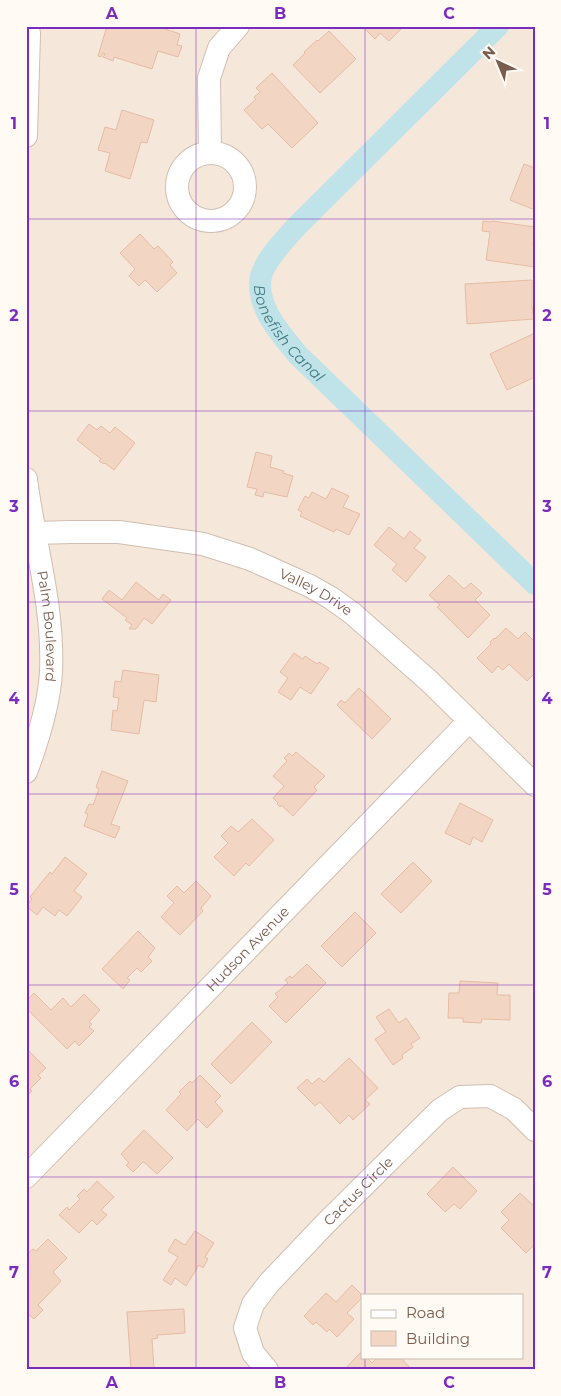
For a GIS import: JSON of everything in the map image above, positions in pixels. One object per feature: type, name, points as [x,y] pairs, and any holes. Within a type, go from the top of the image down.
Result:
[{"type":"street","points":[[26,136],[28,26]]},
{"type":"street","points":[[210,152],[209,78],[219,48],[238,26]]},
{"type":"street","name":"Palm Boulevard","points":[[26,479],[50,626],[50,672],[47,700],[38,739],[26,772]]},
{"type":"street","name":"Valley Drive","points":[[35,533],[119,532],[203,544],[250,559],[310,586],[352,613],[429,681],[535,784]]},
{"type":"street","name":"Hudson Avenue","points":[[26,1177],[469,721]]},
{"type":"street","name":"Cactus Circle","points":[[267,1370],[253,1353],[245,1328],[253,1304],[269,1283],[306,1244],[440,1110],[460,1096],[490,1096],[514,1109],[535,1130]]},
{"type":"shaded area","points":[[26,26],[535,26],[535,1370],[26,1370]]},
{"type":"building","points":[[107,26],[156,26],[180,34],[177,45],[182,46],[178,57],[158,51],[152,69],[114,57],[113,61],[103,57],[105,54],[103,53],[101,57],[98,56]]},
{"type":"building","points":[[362,26],[404,26],[389,41],[380,33],[375,39]]},
{"type":"building","points":[[329,31],[356,59],[320,93],[293,65],[304,52]]},
{"type":"building","points":[[272,73],[318,123],[292,148],[268,124],[262,129],[244,110],[256,99],[254,97],[260,92],[256,88]]},
{"type":"building","points":[[122,110],[154,120],[147,143],[141,142],[130,179],[105,171],[110,153],[98,150],[105,127],[116,130]]},
{"type":"building","points":[[524,164],[535,168],[535,210],[510,200]]},
{"type":"building","points":[[483,221],[535,227],[533,246],[535,246],[535,267],[486,260],[490,232],[482,231]]},
{"type":"building","points":[[140,234],[154,249],[158,246],[173,262],[170,265],[177,273],[157,292],[145,280],[139,286],[129,276],[135,269],[120,253]]},
{"type":"building","points":[[532,280],[534,319],[467,324],[465,284]]},
{"type":"building","points":[[535,333],[535,377],[507,390],[490,354]]},
{"type":"building","points":[[89,424],[97,430],[101,426],[110,433],[115,427],[135,443],[114,470],[99,461],[101,459],[77,440]]},
{"type":"building","points":[[256,452],[272,456],[270,467],[293,476],[287,497],[264,492],[263,497],[255,495],[257,489],[247,487]]},
{"type":"building","points":[[332,488],[349,496],[343,507],[360,514],[349,535],[336,529],[334,532],[300,516],[302,512],[298,510],[305,496],[309,498],[312,492],[326,499]]},
{"type":"building","points":[[389,527],[404,539],[410,531],[421,540],[414,548],[426,557],[406,582],[392,570],[397,564],[374,545]]},
{"type":"building","points":[[449,575],[464,589],[471,583],[482,593],[475,600],[490,615],[468,638],[437,607],[440,605],[429,595]]},
{"type":"building","points":[[136,582],[159,600],[163,594],[171,600],[152,624],[144,618],[136,629],[129,629],[132,625],[125,620],[127,618],[102,599],[109,590],[122,600]]},
{"type":"building","points":[[506,628],[518,639],[525,632],[535,642],[535,653],[533,654],[535,656],[535,673],[527,681],[509,664],[503,670],[498,666],[492,673],[477,658],[491,644],[490,642]]},
{"type":"building","points":[[294,653],[303,659],[305,656],[317,664],[319,662],[329,668],[311,694],[300,687],[291,700],[278,692],[288,678],[280,672]]},
{"type":"building","points":[[123,670],[159,675],[156,702],[144,700],[139,734],[111,730],[113,710],[117,711],[119,698],[113,697],[115,681],[121,682]]},
{"type":"building","points":[[359,688],[391,719],[372,739],[337,705],[341,700],[345,703]]},
{"type":"building","points":[[296,752],[325,776],[314,787],[317,790],[293,816],[281,805],[280,807],[273,798],[284,786],[273,776],[287,761],[284,758],[289,753],[292,756]]},
{"type":"building","points":[[102,771],[128,781],[111,824],[120,827],[115,838],[84,826],[88,814],[85,813],[89,804],[93,805],[99,789],[96,787]]},
{"type":"building","points":[[460,803],[493,820],[482,842],[473,837],[470,845],[445,833]]},
{"type":"building","points":[[252,819],[274,840],[249,866],[246,863],[234,876],[214,857],[228,843],[221,836],[231,826],[238,832]]},
{"type":"building","points":[[65,857],[87,874],[74,891],[82,897],[67,916],[59,910],[55,916],[43,907],[37,915],[26,906],[32,899],[30,897]]},
{"type":"building","points":[[413,862],[432,881],[401,913],[381,894]]},
{"type":"building","points":[[196,881],[211,896],[201,908],[203,911],[180,935],[161,917],[174,903],[167,896],[177,886],[184,893]]},
{"type":"building","points":[[355,912],[376,933],[342,967],[321,946]]},
{"type":"building","points":[[138,931],[155,948],[148,957],[152,961],[141,972],[137,968],[127,978],[130,980],[123,989],[102,969]]},
{"type":"building","points":[[307,964],[326,983],[286,1023],[269,1006],[278,997],[275,994],[288,983],[285,980],[290,976],[292,978]]},
{"type":"building","points":[[460,981],[498,983],[497,995],[510,995],[510,1020],[482,1019],[481,1023],[463,1022],[463,1018],[448,1018],[449,993],[459,993]]},
{"type":"building","points":[[34,993],[51,1010],[63,998],[71,1007],[84,994],[100,1010],[89,1022],[92,1024],[89,1027],[94,1031],[79,1046],[75,1041],[67,1049],[26,1008],[26,1001]]},
{"type":"building","points":[[389,1009],[399,1023],[406,1018],[420,1038],[411,1044],[413,1047],[402,1055],[403,1058],[393,1065],[375,1039],[386,1032],[376,1017]]},
{"type":"building","points":[[252,1022],[272,1042],[231,1084],[211,1064]]},
{"type":"building","points":[[29,1051],[46,1068],[38,1075],[41,1078],[30,1089],[32,1091],[26,1097],[26,1053]]},
{"type":"building","points":[[349,1058],[378,1088],[365,1100],[370,1104],[353,1120],[349,1115],[340,1124],[320,1102],[315,1106],[297,1088],[307,1079],[312,1084],[319,1078],[324,1082]]},
{"type":"building","points":[[200,1075],[221,1096],[215,1102],[223,1111],[207,1128],[198,1119],[187,1131],[166,1110],[181,1094],[179,1092],[190,1081],[192,1083]]},
{"type":"building","points":[[144,1130],[173,1158],[157,1174],[143,1162],[133,1172],[126,1165],[129,1163],[121,1154]]},
{"type":"building","points":[[453,1167],[477,1191],[460,1209],[454,1204],[445,1212],[427,1194]]},
{"type":"building","points":[[97,1181],[114,1197],[101,1210],[107,1215],[97,1225],[92,1220],[79,1233],[59,1215],[67,1207],[69,1210],[80,1199],[77,1196],[84,1189],[87,1192]]},
{"type":"building","points":[[520,1193],[535,1207],[535,1244],[526,1253],[501,1228],[509,1220],[501,1212]]},
{"type":"building","points":[[195,1231],[214,1243],[205,1257],[208,1259],[203,1268],[199,1265],[186,1286],[175,1278],[171,1285],[163,1280],[178,1257],[168,1251],[175,1239],[185,1245]]},
{"type":"building","points":[[48,1239],[67,1258],[53,1272],[61,1281],[38,1305],[43,1310],[34,1319],[26,1312],[26,1255],[33,1249],[36,1251]]},
{"type":"building","points":[[352,1285],[361,1294],[361,1299],[347,1313],[354,1319],[337,1337],[329,1329],[327,1332],[316,1322],[313,1325],[304,1316],[326,1293],[336,1302]]},
{"type":"building","points":[[184,1309],[185,1333],[157,1335],[158,1338],[152,1339],[154,1368],[131,1370],[127,1312]]},
{"type":"building","points":[[361,1352],[361,1358],[367,1358],[372,1363],[377,1358],[401,1358],[412,1370],[344,1370]]},
{"type":"waterway","name":"Bonefish Canal","points":[[498,26],[292,231],[267,263],[261,276],[260,287],[265,308],[270,318],[297,354],[535,584]]}]
